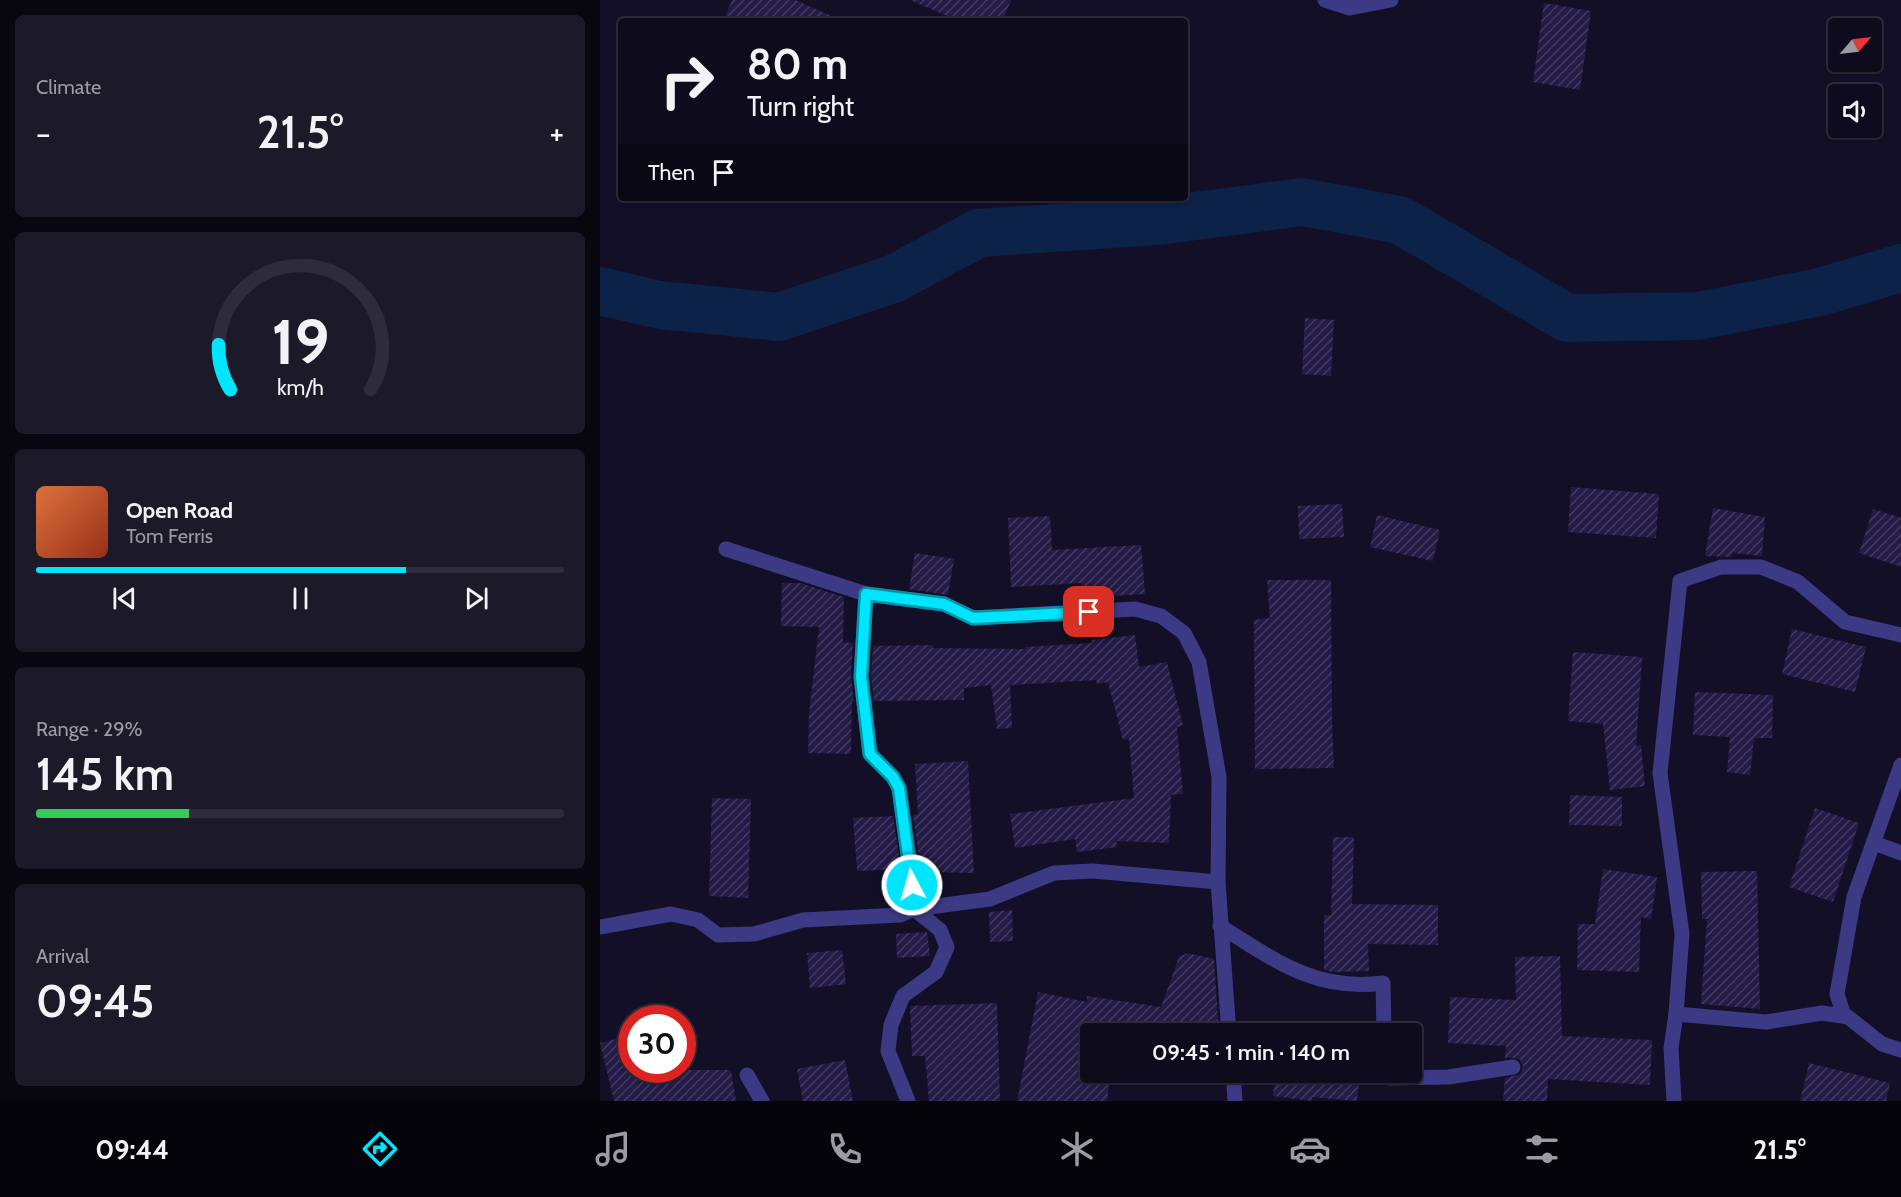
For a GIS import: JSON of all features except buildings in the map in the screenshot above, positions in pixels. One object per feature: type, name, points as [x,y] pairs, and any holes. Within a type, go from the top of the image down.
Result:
[{"type":"street","points":[[1325,0],[1350,8],[1391,0]]},
{"type":"street","points":[[726,549],[866,594],[944,604],[973,618],[1135,609],[1161,616],[1184,633],[1199,662],[1219,777],[1218,882],[1228,1023]]},
{"type":"street","points":[[1674,1101],[1671,1048],[1682,934],[1660,772],[1680,581],[1721,567],[1761,567],[1798,582],[1845,622],[1901,635]]},
{"type":"street","points":[[866,594],[861,677],[870,754],[893,777],[899,788],[910,862],[914,909],[940,930],[947,947],[936,972],[903,996],[891,1025],[888,1051],[908,1101]]},
{"type":"street","points":[[1844,1017],[1837,994],[1854,897],[1901,765]]},
{"type":"street","points":[[1874,843],[1901,853]]},
{"type":"street","points":[[600,927],[671,914],[698,920],[718,935],[754,934],[803,920],[900,915],[914,909],[990,899],[1054,873],[1094,871],[1218,882]]},
{"type":"street","points":[[1220,926],[1303,975],[1336,984],[1362,986],[1383,983],[1384,1023]]},
{"type":"street","points":[[1676,1014],[1766,1022],[1822,1013],[1848,1017],[1882,1044],[1901,1050]]},
{"type":"street","points":[[1422,1077],[1448,1077],[1513,1067]]},
{"type":"street","points":[[747,1075],[762,1101]]},
{"type":"street","points":[[1234,1083],[1235,1101]]},
{"type":"waterway","points":[[600,291],[660,305],[779,317],[893,279],[979,233],[1158,221],[1302,202],[1400,220],[1567,318],[1698,316],[1820,292],[1901,268]]},
{"type":"route","points":[[912,885],[899,788],[893,777],[870,754],[861,677],[866,594],[944,604],[973,618],[1089,612]]}]
